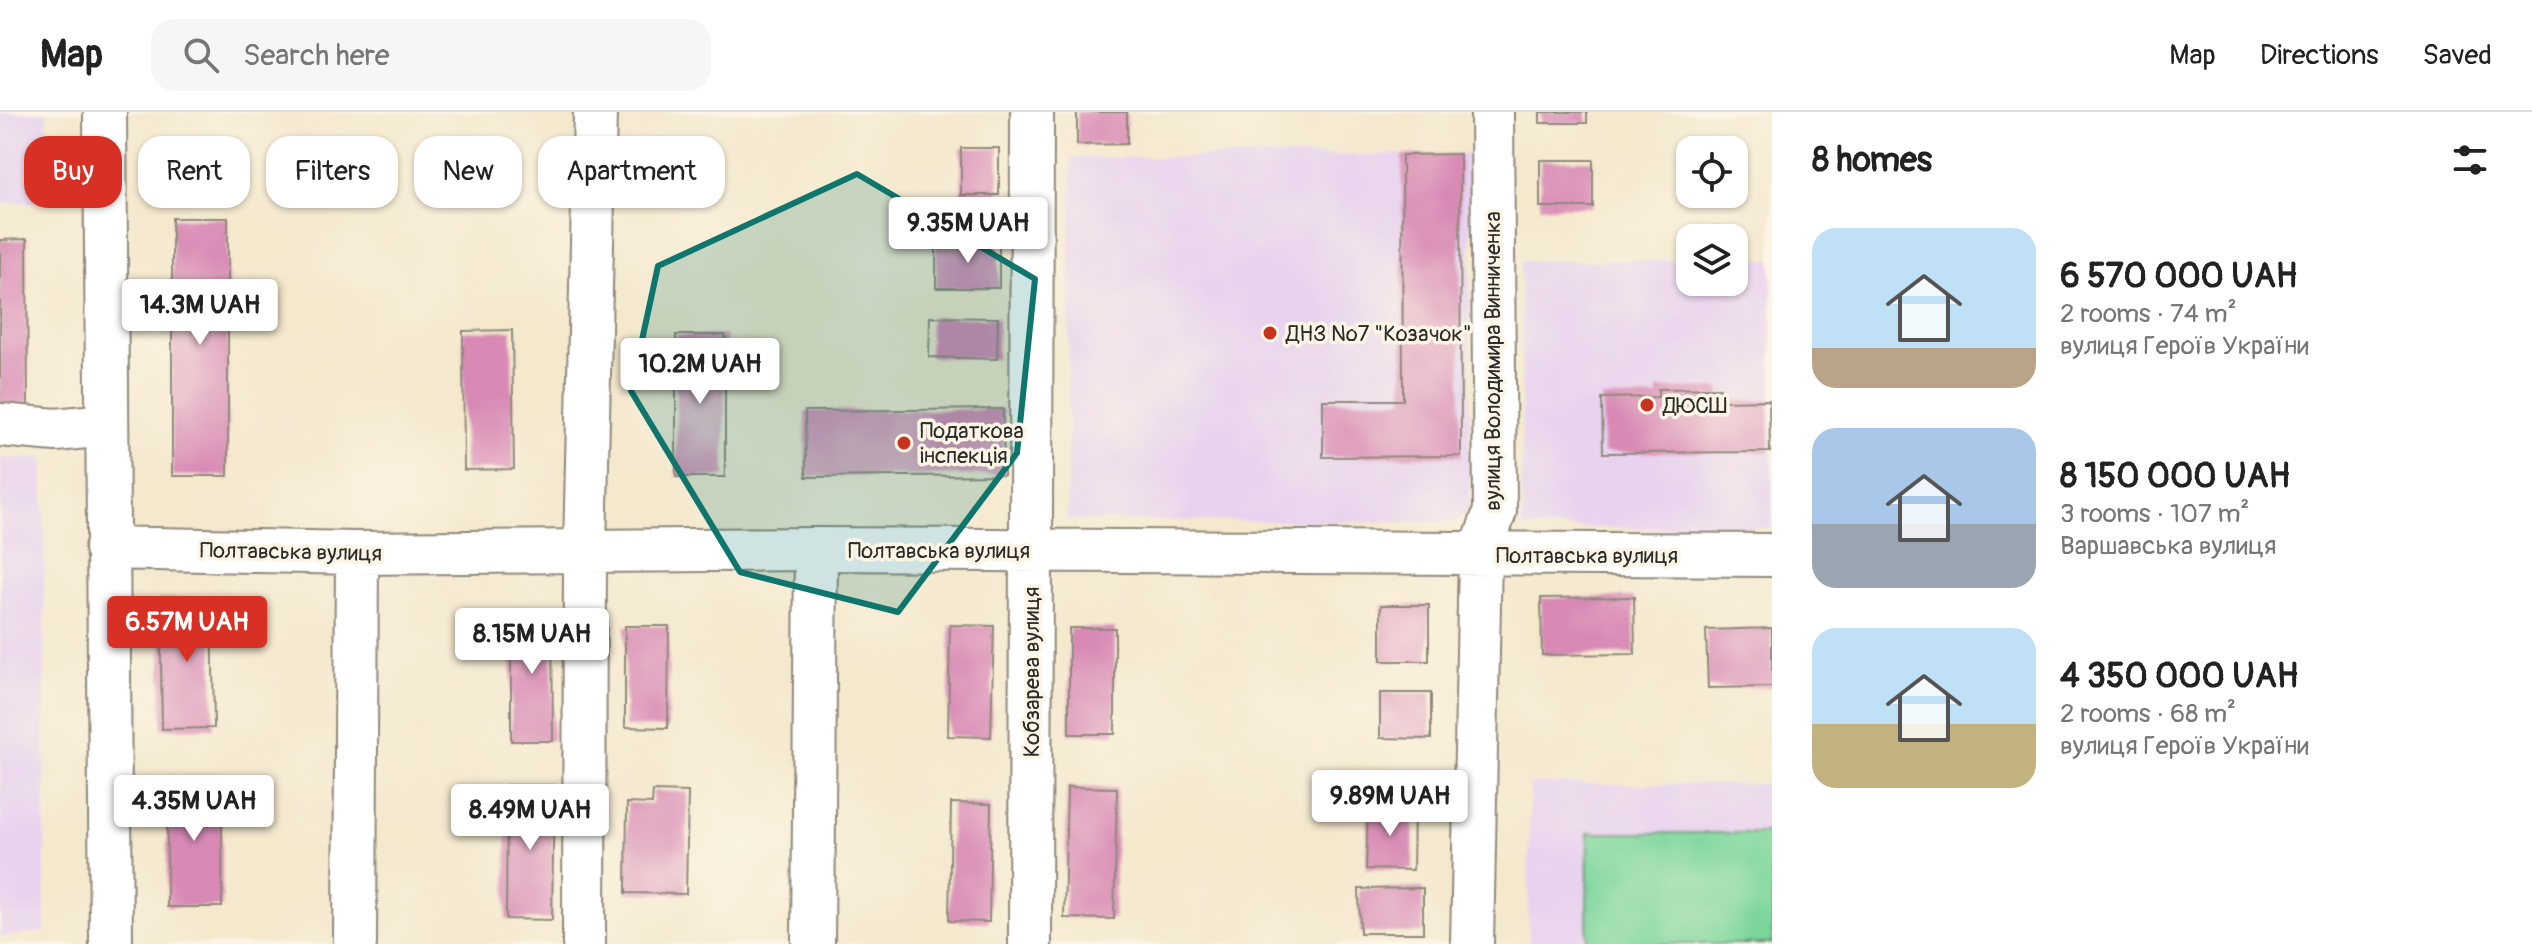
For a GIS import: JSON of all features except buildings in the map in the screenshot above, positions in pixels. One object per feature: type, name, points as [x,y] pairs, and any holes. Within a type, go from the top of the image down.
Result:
[{"type":"street","points":[[105,112],[111,944]]},
{"type":"street","points":[[584,944],[585,550],[595,112]]},
{"type":"street","name":"Кобзарева вулиця","points":[[1030,944],[1032,112]]},
{"type":"street","name":"вулиця Володимира Винниченка","points":[[1472,944],[1480,555],[1495,511],[1492,112]]},
{"type":"street","points":[[0,425],[56,430],[106,425]]},
{"type":"street","name":"Полтавська вулиця","points":[[106,548],[357,553],[816,549],[1772,555]]},
{"type":"street","points":[[813,944],[816,549]]},
{"type":"street","points":[[355,944],[357,553]]},
{"type":"highlighted area","points":[[857,174],[1035,279],[1017,453],[898,612],[740,572],[631,391],[658,266]]},
{"type":"shaded area","points":[[0,112],[47,112],[47,136],[24,136],[24,202],[0,203]]},
{"type":"shaded area","name":"ДНЗ №7 \"Козачок\"","points":[[1471,154],[1469,508],[1456,522],[1067,520],[1071,158]]},
{"type":"shaded area","name":"ДЮСШ","points":[[1676,260],[1676,296],[1748,296],[1748,260],[1772,260],[1772,528],[1522,528],[1521,261]]},
{"type":"shaded area","points":[[0,458],[44,458],[45,932],[0,937]]},
{"type":"shaded area","points":[[1530,784],[1772,784],[1772,944],[1528,944]]},
{"type":"green space","points":[[1588,833],[1772,833],[1772,944],[1587,944]]},
{"type":"place","name":"ДНЗ №7 \"Козачок\"","points":[[1270,333]]},
{"type":"place","name":"ДЮСШ","points":[[1647,405]]},
{"type":"place","name":"Податкова інспекція","points":[[904,443]]}]
